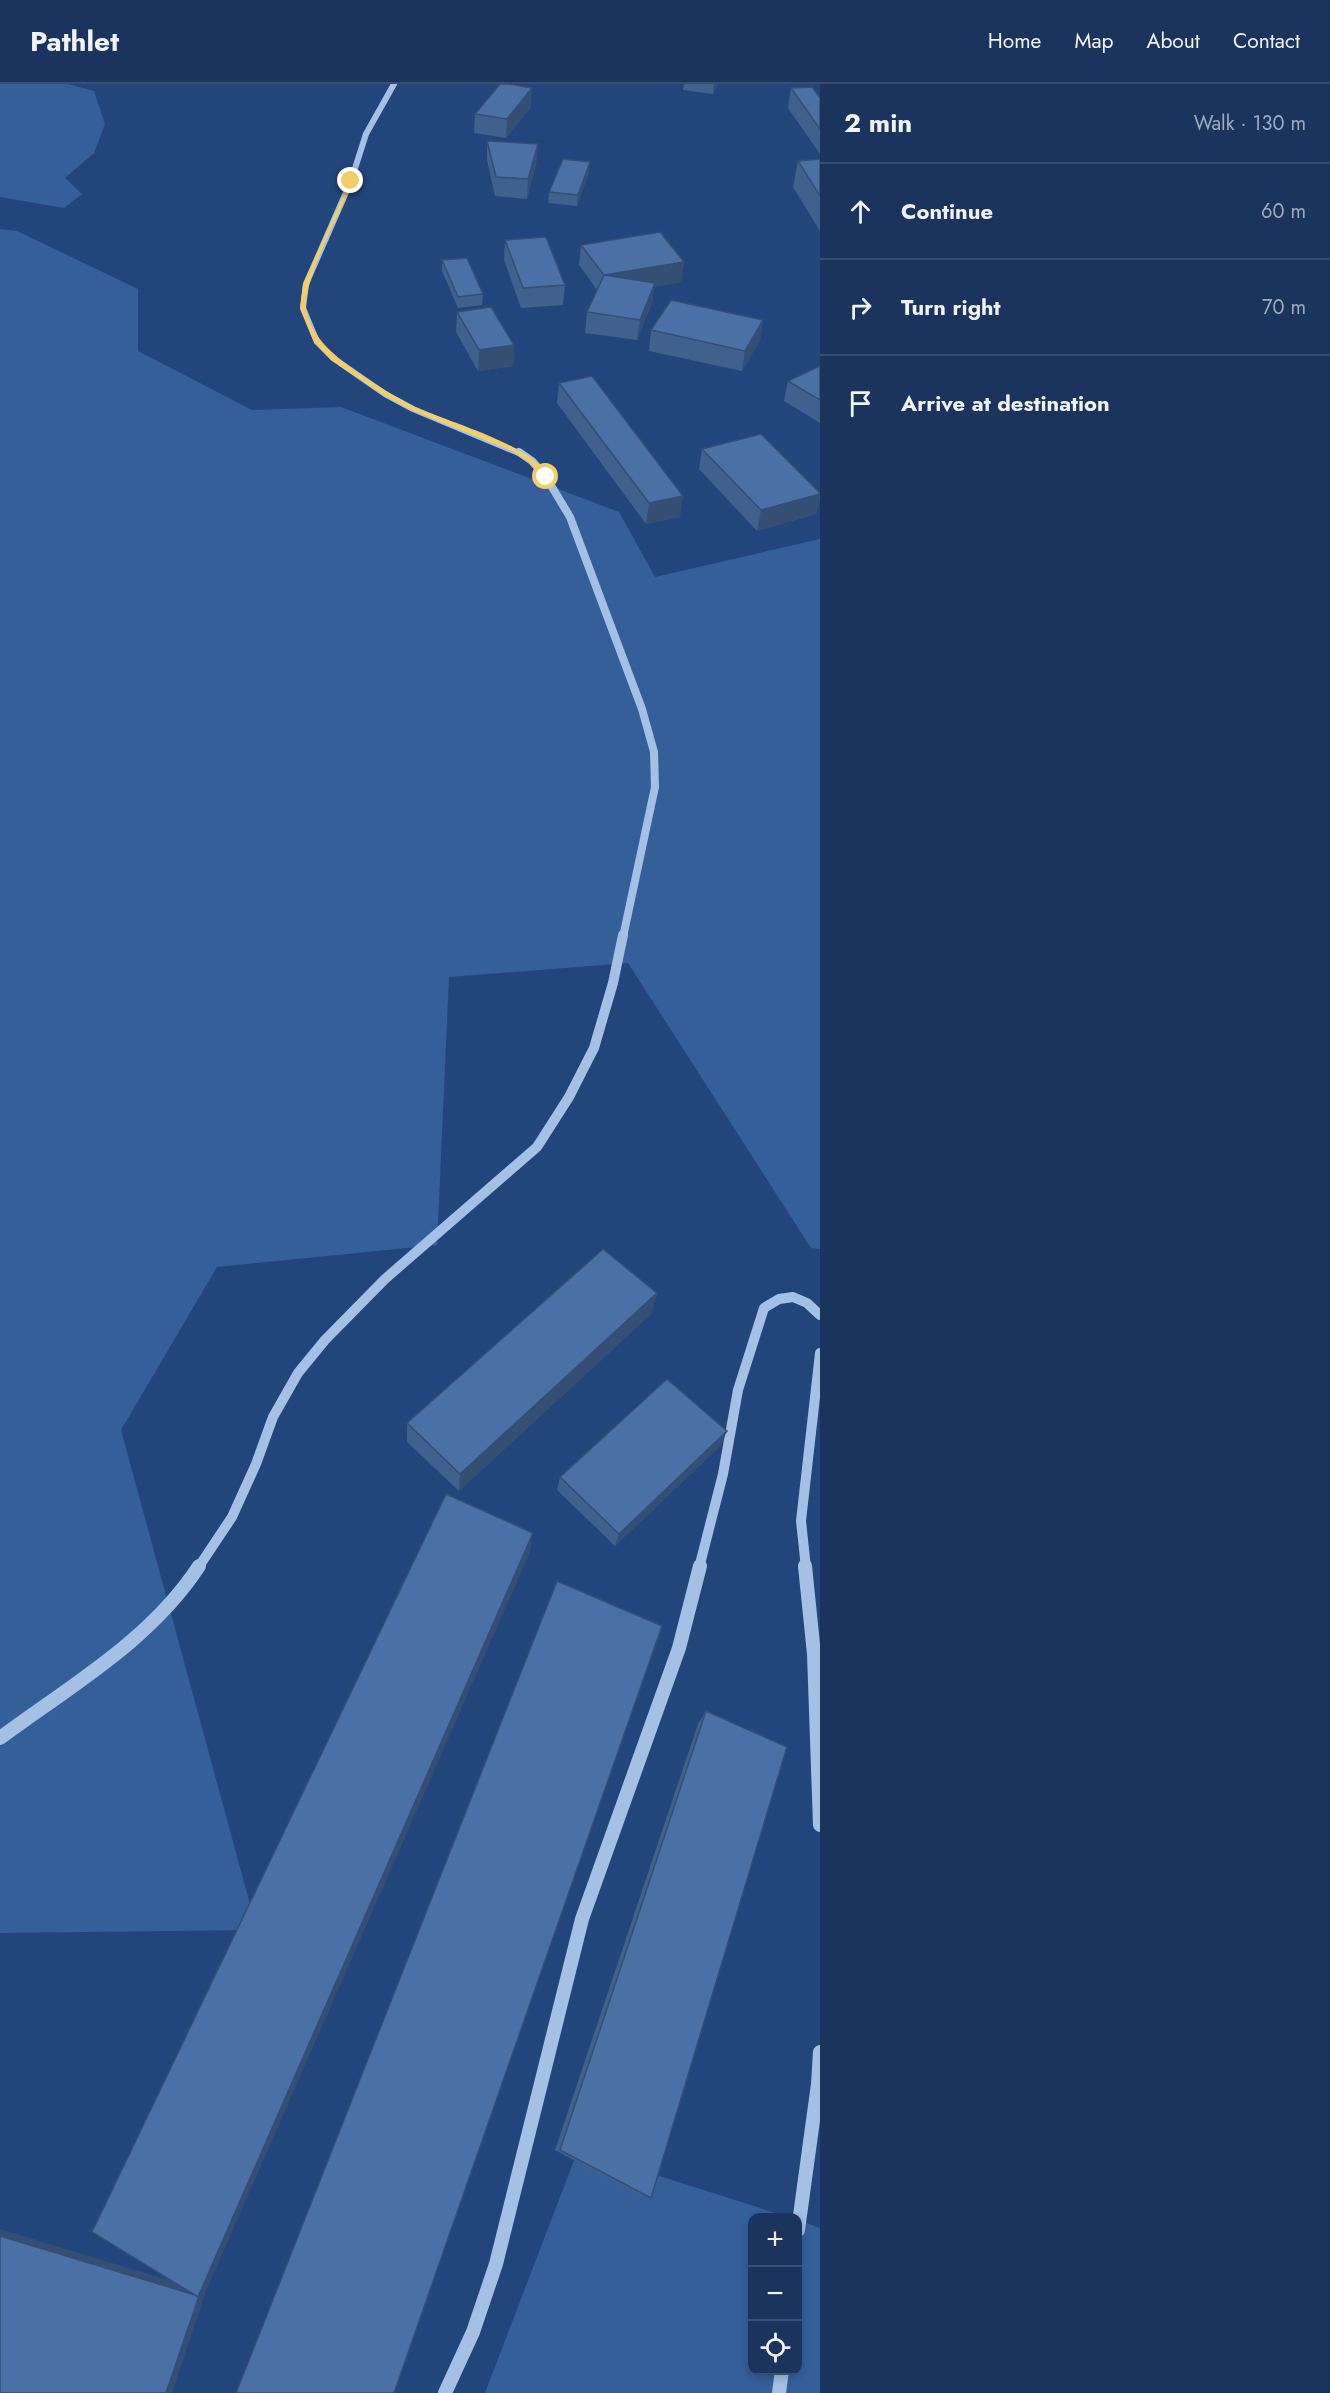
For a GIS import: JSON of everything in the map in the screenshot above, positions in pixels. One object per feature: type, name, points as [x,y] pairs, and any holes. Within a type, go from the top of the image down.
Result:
[{"type":"street","points":[[0,1738],[140,1635],[181,1594],[232,1517],[256,1464],[273,1417],[298,1373],[325,1340],[385,1279],[537,1147],[569,1097],[594,1048],[613,983],[655,788],[654,752],[642,709],[570,517],[546,477],[532,461],[517,451],[413,409],[385,394],[333,358],[317,342],[303,308],[306,284],[351,181],[366,134],[394,84]]},
{"type":"street","points":[[445,2393],[473,2332],[496,2264],[582,1919],[679,1648],[723,1474],[738,1390],[764,1308],[774,1299],[786,1296],[802,1299],[812,1305],[820,1315]]},
{"type":"street","points":[[820,1353],[801,1521],[814,1654],[820,1825]]},
{"type":"street","points":[[800,2213],[818,2084],[820,2052]]},
{"type":"street","points":[[779,2393],[781,2375]]},
{"type":"shaded area","points":[[0,84],[68,84],[94,91],[105,124],[94,153],[65,178],[82,194],[64,208],[0,197]]},
{"type":"shaded area","points":[[0,229],[17,231],[138,289],[138,351],[252,410],[341,407],[619,512],[655,577],[820,539],[820,1249],[811,1248],[628,963],[449,977],[437,1245],[217,1267],[121,1430],[257,1930],[0,1933]]},
{"type":"shaded area","points":[[578,2150],[775,2213],[748,2213],[748,2375],[802,2375],[802,2221],[820,2228],[820,2393],[485,2393]]},
{"type":"building","points":[[500,84],[532,88],[507,119],[475,114]]},
{"type":"building","points":[[812,87],[820,98],[820,129],[791,88]]},
{"type":"building","points":[[487,141],[538,144],[528,179],[496,177]]},
{"type":"building","points":[[563,159],[590,162],[578,195],[549,192]]},
{"type":"building","points":[[820,159],[820,196],[798,161]]},
{"type":"building","points":[[660,232],[684,262],[604,275],[581,245]]},
{"type":"building","points":[[546,237],[565,285],[523,288],[505,240]]},
{"type":"building","points":[[467,258],[483,294],[458,297],[442,260]]},
{"type":"building","points":[[604,275],[655,283],[640,320],[587,312]]},
{"type":"building","points":[[671,300],[763,320],[745,351],[651,330]]},
{"type":"building","points":[[491,307],[514,345],[479,350],[457,312]]},
{"type":"building","points":[[820,366],[820,400],[788,381]]},
{"type":"building","points":[[592,376],[683,496],[649,503],[559,383]]},
{"type":"building","points":[[761,434],[820,494],[761,510],[702,449]]},
{"type":"building","points":[[603,1249],[657,1293],[460,1474],[407,1423]]},
{"type":"building","points":[[667,1379],[727,1431],[619,1534],[560,1477]]},
{"type":"building","points":[[446,1494],[533,1533],[198,2297],[92,2232]]},
{"type":"building","points":[[557,1581],[662,1626],[394,2393],[236,2393]]},
{"type":"building","points":[[706,1711],[787,1747],[651,2198],[560,2150]]},
{"type":"building","points":[[0,2236],[199,2296],[166,2393],[0,2393]]},
{"type":"route","points":[[351,181],[306,284],[303,308],[317,342],[333,358],[385,394],[413,409],[517,451],[532,461],[546,477]]}]
